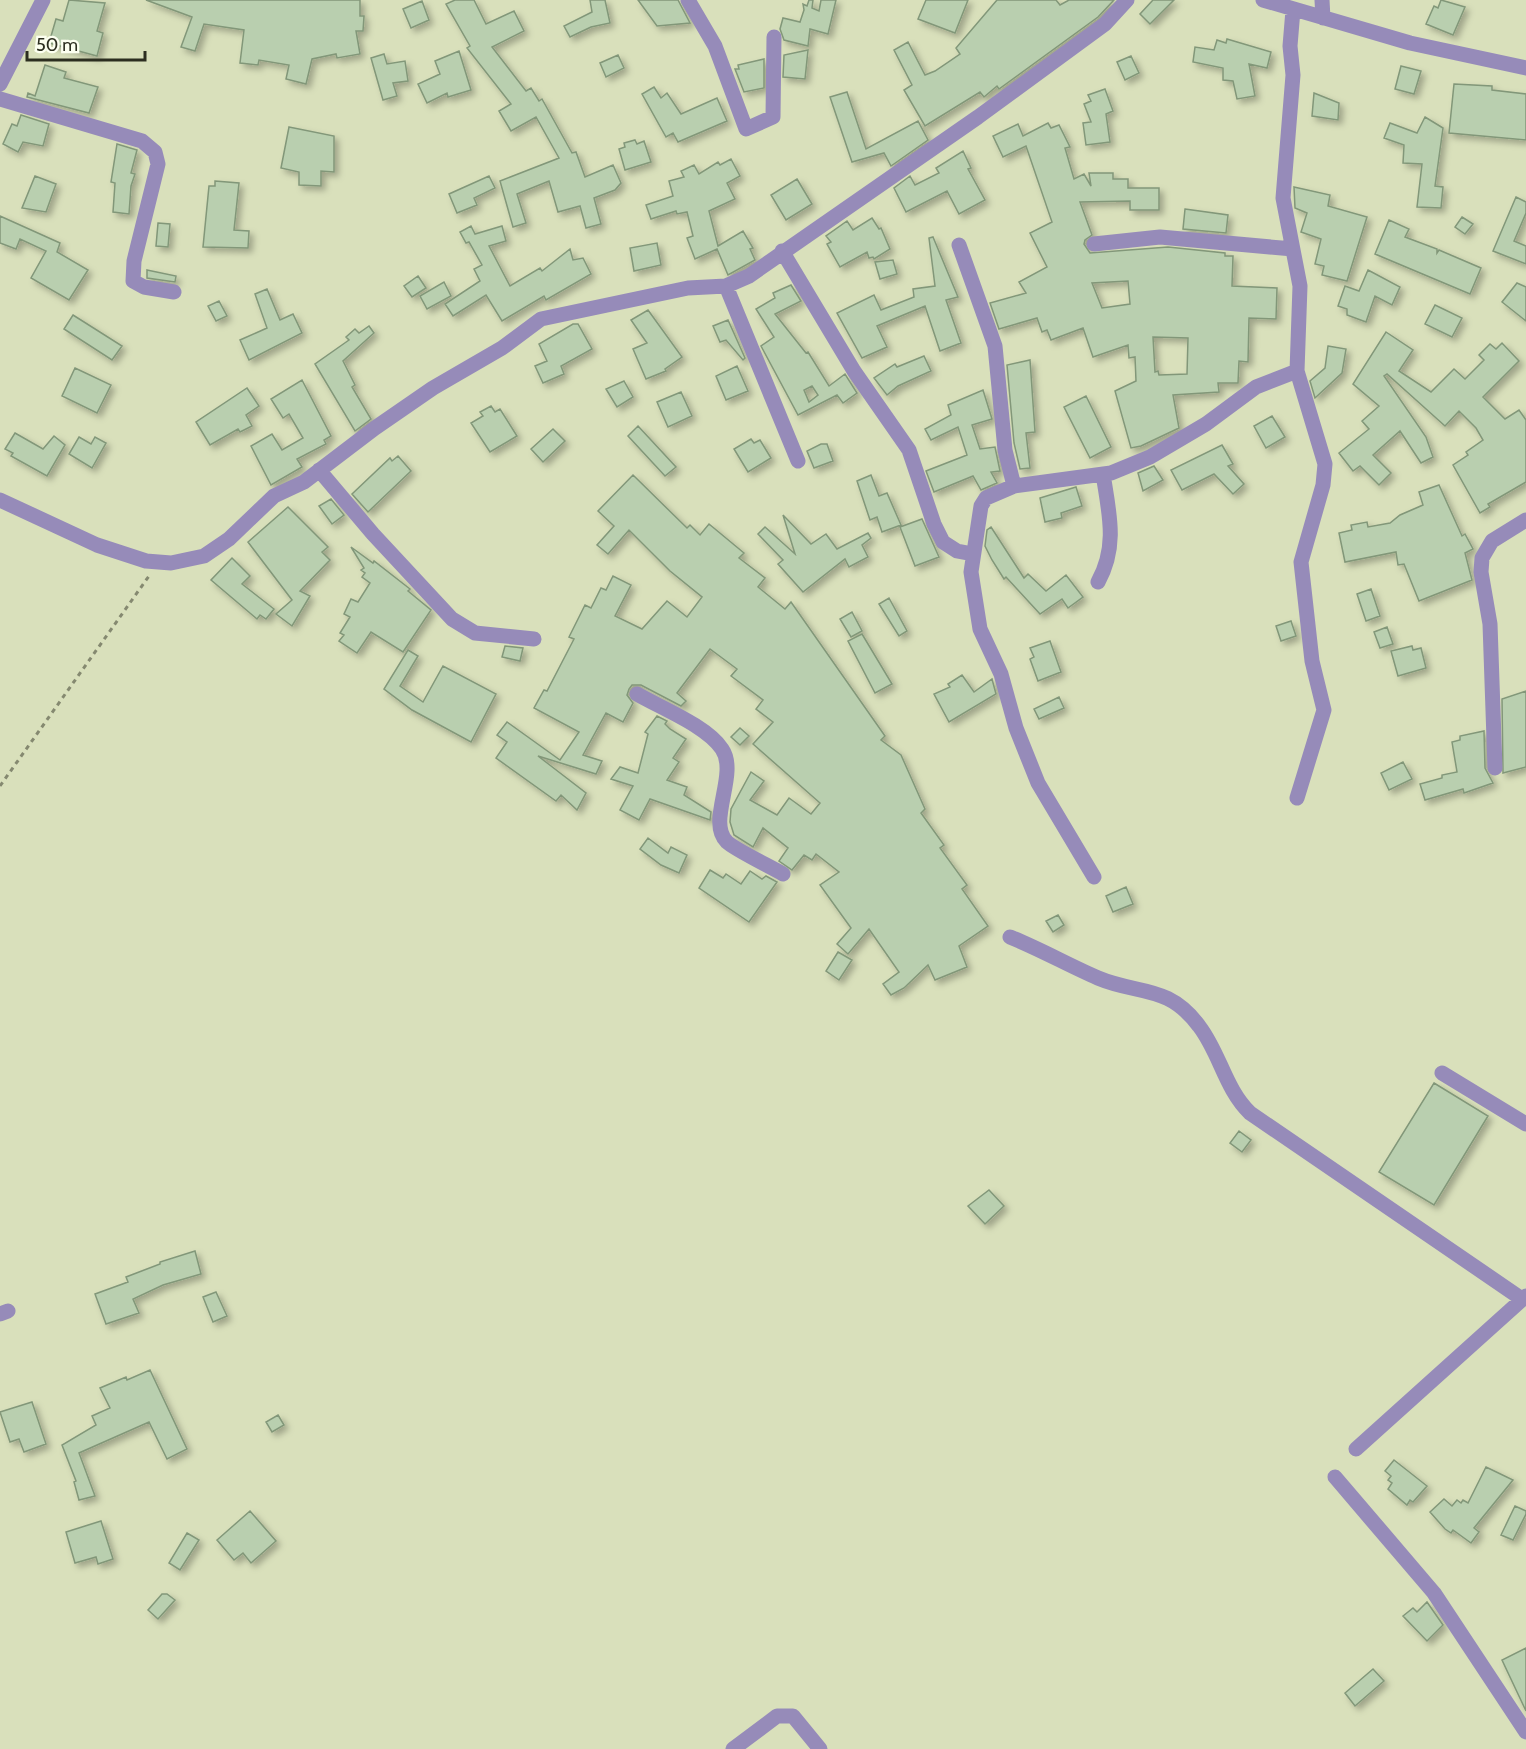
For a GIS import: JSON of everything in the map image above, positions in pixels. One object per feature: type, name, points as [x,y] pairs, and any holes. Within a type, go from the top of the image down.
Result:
[{"type":"street","points":[[0,84],[43,0]]},
{"type":"street","points":[[688,0],[715,46],[746,129],[773,117],[774,37]]},
{"type":"street","points":[[0,500],[97,545],[146,561],[171,563],[204,556],[229,539],[274,496],[304,482],[414,401],[502,348],[541,319],[688,288],[726,286],[760,269],[782,251],[978,117],[1105,24],[1127,0]]},
{"type":"street","points":[[1263,0],[1410,43],[1526,68]]},
{"type":"street","points":[[1322,0],[1323,18]]},
{"type":"street","points":[[1293,10],[1290,46],[1293,75],[1283,198],[1300,286],[1297,371],[1325,464],[1323,485],[1301,562],[1312,661],[1324,710],[1297,798]]},
{"type":"street","points":[[0,99],[142,141],[155,152],[158,164],[134,261],[133,281],[144,287],[174,292]]},
{"type":"street","points":[[1094,244],[1160,237],[1293,249]]},
{"type":"street","points":[[959,245],[994,346],[1005,450],[1014,486]]},
{"type":"street","points":[[782,251],[854,371],[909,450],[934,524],[943,543],[957,551],[973,554]]},
{"type":"street","points":[[726,286],[798,460]]},
{"type":"street","points":[[1094,877],[1038,783],[1016,728],[1001,674],[980,629],[971,572],[981,506],[986,498],[1014,486],[1103,474],[1150,457],[1206,424],[1256,387],[1297,371]]},
{"type":"street","points":[[319,470],[373,534],[452,619],[475,633],[534,639]]},
{"type":"street","points":[[1098,582],[1108,563],[1111,530],[1103,474]]},
{"type":"street","points":[[1495,768],[1490,624],[1481,572],[1482,558],[1492,542],[1526,520]]},
{"type":"street","points":[[637,694],[707,734],[723,749],[726,771],[718,829],[727,843],[783,874]]},
{"type":"street","points":[[1010,937],[1097,978],[1119,985],[1152,990],[1180,1006],[1199,1025],[1227,1074],[1231,1089],[1250,1113],[1524,1298],[1356,1449]]},
{"type":"street","points":[[1442,1073],[1526,1124]]},
{"type":"street","points":[[1335,1477],[1434,1593],[1526,1732]]},
{"type":"street","points":[[733,1749],[777,1716],[786,1714],[793,1716],[820,1749]]},
{"type":"path","points":[[0,786],[159,562]]},
{"type":"building","points":[[69,0],[105,3],[97,31],[103,33],[97,56],[49,43],[56,19],[63,21]]},
{"type":"building","points":[[146,0],[360,0],[360,16],[364,16],[363,31],[356,31],[360,54],[337,58],[336,54],[312,59],[306,84],[286,79],[289,65],[259,60],[258,65],[240,63],[244,30],[204,24],[195,51],[181,47],[192,17]]},
{"type":"building","points":[[455,0],[474,0],[486,24],[514,11],[524,31],[492,47],[526,91],[531,88],[539,101],[542,99],[572,153],[576,152],[585,177],[613,165],[621,183],[615,190],[594,198],[601,224],[586,228],[580,206],[558,212],[549,181],[517,194],[526,223],[513,227],[500,181],[559,158],[536,117],[511,131],[499,111],[511,104],[467,48],[470,46],[446,4]]},
{"type":"building","points":[[590,0],[605,0],[610,23],[591,27],[570,37],[564,26],[592,12]]},
{"type":"building","points":[[638,0],[678,0],[690,23],[657,26]]},
{"type":"building","points":[[809,0],[813,0],[812,8],[819,11],[821,0],[836,0],[828,34],[810,29],[808,46],[784,40],[780,29],[783,18],[800,22],[804,10],[803,4],[807,6]]},
{"type":"building","points":[[926,0],[968,0],[955,33],[918,19]]},
{"type":"building","points":[[997,0],[1056,0],[1060,5],[1069,0],[1114,0],[1098,17],[999,89],[997,86],[984,97],[980,92],[925,126],[904,90],[912,85],[894,50],[908,42],[925,75],[935,71],[960,54],[956,48]]},
{"type":"building","points":[[1153,0],[1174,0],[1150,24],[1140,14]]},
{"type":"building","points":[[1441,0],[1465,7],[1453,35],[1426,24],[1434,6],[1438,8]]},
{"type":"building","points":[[422,1],[429,20],[411,28],[403,9]]},
{"type":"building","points":[[1227,39],[1271,52],[1267,68],[1249,64],[1255,96],[1237,99],[1233,81],[1223,80],[1223,68],[1193,62],[1195,47],[1214,50],[1217,40],[1226,43]]},
{"type":"building","points":[[808,50],[805,79],[783,77],[784,55]]},
{"type":"building","points":[[459,51],[471,90],[448,97],[447,93],[427,103],[418,84],[440,74],[435,61]]},
{"type":"building","points":[[384,54],[387,64],[405,61],[408,81],[393,83],[397,96],[383,100],[371,58]]},
{"type":"building","points":[[618,55],[624,68],[606,77],[600,63]]},
{"type":"building","points":[[1131,56],[1139,73],[1125,80],[1117,62]]},
{"type":"building","points":[[764,59],[764,88],[744,92],[735,69],[739,69],[738,65]]},
{"type":"building","points":[[45,65],[66,72],[64,78],[98,87],[89,113],[27,97],[28,93],[35,96]]},
{"type":"building","points":[[1401,66],[1421,71],[1414,94],[1395,89]]},
{"type":"building","points":[[1454,84],[1492,86],[1492,90],[1526,94],[1526,140],[1449,133]]},
{"type":"building","points":[[654,87],[661,98],[667,93],[681,114],[717,98],[727,121],[678,142],[673,133],[666,137],[642,94]]},
{"type":"building","points":[[1105,89],[1113,111],[1106,114],[1110,142],[1086,145],[1083,123],[1091,122],[1084,104],[1091,101],[1088,95]]},
{"type":"building","points":[[847,92],[866,149],[918,121],[928,140],[891,166],[884,153],[852,162],[830,97]]},
{"type":"building","points":[[1314,93],[1339,103],[1338,120],[1312,116]]},
{"type":"building","points":[[21,115],[49,124],[43,146],[23,142],[18,152],[3,144],[12,124],[17,126]]},
{"type":"building","points":[[1425,117],[1443,128],[1435,186],[1443,187],[1441,208],[1417,207],[1422,164],[1403,163],[1404,145],[1384,138],[1390,123],[1417,133]]},
{"type":"building","points":[[1048,123],[1051,128],[1059,125],[1070,147],[1065,148],[1074,179],[1084,174],[1091,186],[1089,173],[1113,173],[1113,179],[1128,179],[1128,188],[1159,188],[1159,210],[1130,210],[1130,201],[1080,202],[1092,235],[1085,240],[1084,244],[1090,253],[1168,247],[1225,253],[1225,256],[1233,256],[1232,286],[1277,288],[1276,319],[1249,318],[1248,362],[1239,361],[1238,383],[1218,383],[1219,392],[1173,395],[1179,428],[1141,446],[1131,448],[1115,391],[1136,381],[1135,357],[1129,358],[1128,345],[1093,357],[1083,328],[1051,340],[1047,330],[1042,332],[1037,318],[999,329],[990,303],[1026,293],[1019,282],[1047,267],[1030,233],[1052,222],[1026,146],[1003,157],[993,136],[1018,124],[1023,136]],"holes":[[[1128,281],[1130,304],[1102,308],[1092,283]],[[1153,337],[1188,338],[1187,374],[1159,375],[1158,371],[1155,372]]]},
{"type":"building","points":[[289,127],[334,136],[334,172],[321,171],[321,186],[299,185],[299,172],[281,168]]},
{"type":"building","points":[[635,140],[637,144],[644,141],[651,162],[625,170],[619,149],[625,147],[624,143]]},
{"type":"building","points":[[117,144],[137,150],[131,173],[135,174],[131,186],[129,214],[113,212],[115,183],[111,182]]},
{"type":"building","points":[[963,151],[971,168],[968,169],[985,200],[959,214],[947,191],[906,212],[894,188],[910,176],[915,185],[939,173],[936,168]]},
{"type":"building","points":[[731,159],[740,176],[727,183],[735,199],[709,211],[718,246],[743,231],[753,248],[750,249],[755,260],[728,275],[717,249],[695,259],[687,238],[693,236],[687,212],[677,214],[676,211],[651,219],[646,205],[673,196],[669,181],[684,177],[681,171],[694,165],[699,174],[718,162],[720,165]]},
{"type":"building","points":[[35,176],[56,184],[46,212],[22,208]]},
{"type":"building","points":[[489,176],[495,188],[474,198],[477,205],[457,213],[449,194]]},
{"type":"building","points":[[797,179],[812,204],[786,220],[771,195]]},
{"type":"building","points":[[215,181],[239,183],[234,230],[249,231],[248,248],[203,247],[209,186],[215,186]]},
{"type":"building","points":[[1294,187],[1330,195],[1328,206],[1367,217],[1347,281],[1322,275],[1324,266],[1315,264],[1321,239],[1301,232],[1307,213],[1295,208]]},
{"type":"building","points":[[1516,197],[1526,202],[1526,213],[1514,241],[1526,246],[1526,264],[1493,251]]},
{"type":"building","points":[[1185,209],[1228,215],[1226,233],[1183,229]]},
{"type":"building","points":[[0,216],[60,243],[57,252],[88,270],[69,300],[31,278],[46,251],[20,239],[16,249],[0,243]]},
{"type":"building","points":[[1462,217],[1473,224],[1465,234],[1455,227]]},
{"type":"building","points":[[872,218],[879,229],[881,228],[890,249],[874,259],[869,258],[867,252],[840,267],[827,244],[831,242],[826,236],[847,221],[853,230]]},
{"type":"building","points":[[1389,220],[1409,229],[1405,237],[1437,249],[1437,253],[1439,250],[1481,268],[1470,294],[1375,254]]},
{"type":"building","points":[[158,223],[170,224],[168,247],[156,246]]},
{"type":"building","points":[[471,226],[475,234],[502,226],[506,241],[489,246],[510,286],[540,268],[542,271],[570,249],[573,260],[583,258],[591,274],[546,300],[544,296],[502,321],[486,295],[453,316],[445,304],[480,281],[474,269],[482,265],[469,242],[466,243],[460,232]]},
{"type":"building","points":[[933,237],[958,297],[946,300],[961,343],[940,351],[925,306],[877,326],[887,347],[862,358],[837,313],[874,295],[881,310],[914,297],[913,289],[935,286],[929,238]]},
{"type":"building","points":[[657,243],[661,265],[634,271],[630,248]]},
{"type":"building","points":[[893,260],[897,274],[880,279],[875,262]]},
{"type":"building","points":[[147,270],[176,276],[175,282],[147,278]]},
{"type":"building","points":[[1368,270],[1400,287],[1392,305],[1375,296],[1366,322],[1347,315],[1347,309],[1338,306],[1345,286],[1359,291]]},
{"type":"building","points":[[418,276],[426,288],[412,297],[404,286]]},
{"type":"building","points":[[444,282],[451,296],[427,309],[420,296]]},
{"type":"building","points":[[1517,283],[1526,287],[1526,321],[1502,302]]},
{"type":"building","points":[[791,285],[801,301],[775,314],[806,353],[808,352],[829,386],[845,374],[857,393],[843,403],[837,395],[798,415],[761,346],[774,337],[756,309],[775,298],[773,293]],"holes":[[[812,386],[818,395],[809,402],[804,390]]]},
{"type":"building","points":[[267,289],[280,320],[293,314],[302,333],[249,360],[240,340],[267,328],[255,294]]},
{"type":"building","points":[[219,301],[227,316],[216,321],[208,306]]},
{"type":"building","points":[[1435,305],[1462,318],[1452,337],[1425,324]]},
{"type":"building","points":[[648,310],[682,357],[665,369],[666,371],[646,379],[633,349],[647,343],[631,320]]},
{"type":"building","points":[[73,315],[122,346],[112,360],[64,329]]},
{"type":"building","points":[[728,320],[745,358],[743,360],[726,340],[720,342],[713,326]]},
{"type":"building","points":[[573,324],[578,324],[592,349],[561,366],[564,374],[543,383],[535,366],[547,361],[539,344]]},
{"type":"building","points":[[369,326],[374,333],[343,361],[355,385],[352,387],[371,419],[355,431],[315,364],[349,340],[346,337],[355,329],[359,333]]},
{"type":"building","points":[[1386,332],[1413,350],[1399,371],[1431,392],[1454,369],[1465,379],[1484,360],[1479,355],[1490,344],[1496,349],[1502,343],[1519,361],[1483,397],[1505,419],[1519,410],[1526,420],[1526,482],[1488,504],[1490,507],[1480,513],[1453,465],[1468,455],[1466,452],[1483,440],[1476,428],[1459,411],[1445,426],[1387,374],[1384,376],[1426,437],[1433,457],[1421,463],[1400,431],[1373,455],[1391,473],[1379,485],[1360,466],[1353,471],[1339,453],[1369,429],[1362,421],[1379,406],[1353,384]]},
{"type":"building","points":[[1328,346],[1346,349],[1342,373],[1315,398],[1310,381],[1325,368]]},
{"type":"building","points":[[924,356],[931,371],[898,386],[887,395],[874,378],[895,364],[897,367]]},
{"type":"building","points":[[1030,360],[1035,432],[1026,433],[1030,468],[1020,469],[1014,443],[1007,365]]},
{"type":"building","points":[[737,366],[748,391],[726,400],[716,376]]},
{"type":"building","points":[[75,368],[111,385],[97,413],[62,396]]},
{"type":"building","points":[[302,380],[331,436],[324,440],[326,444],[297,459],[302,467],[271,485],[251,446],[272,434],[282,450],[303,438],[289,414],[283,418],[271,399]]},
{"type":"building","points":[[624,381],[633,397],[617,407],[606,389]]},
{"type":"building","points":[[247,388],[259,406],[246,415],[252,426],[240,432],[238,429],[210,445],[196,422]]},
{"type":"building","points":[[983,390],[992,419],[972,425],[980,449],[995,447],[1000,471],[991,472],[997,483],[981,490],[973,476],[934,492],[926,471],[967,455],[958,427],[931,440],[925,429],[951,415],[948,405]]},
{"type":"building","points":[[681,392],[692,416],[668,427],[657,402]]},
{"type":"building","points":[[1086,396],[1111,447],[1090,458],[1064,407]]},
{"type":"building","points":[[491,406],[495,412],[500,409],[517,436],[490,452],[471,423],[483,416],[480,412]]},
{"type":"building","points":[[1272,416],[1285,437],[1266,448],[1254,426]]},
{"type":"building","points":[[638,426],[676,467],[665,476],[628,436]]},
{"type":"building","points":[[553,429],[565,441],[543,462],[531,449]]},
{"type":"building","points":[[15,433],[43,449],[54,436],[65,445],[47,476],[11,456],[13,453],[5,449]]},
{"type":"building","points":[[79,437],[91,444],[95,437],[106,443],[92,468],[69,454]]},
{"type":"building","points":[[751,439],[754,443],[760,440],[771,458],[748,472],[734,449]]},
{"type":"building","points":[[821,444],[827,444],[833,461],[814,468],[807,451]]},
{"type":"building","points":[[1222,445],[1233,464],[1228,466],[1244,484],[1233,494],[1214,474],[1182,490],[1171,470]]},
{"type":"building","points":[[398,456],[411,471],[368,512],[352,494],[390,458],[392,461]]},
{"type":"building","points":[[1154,466],[1163,480],[1143,491],[1138,473]]},
{"type":"building","points":[[633,475],[687,528],[690,525],[700,535],[709,524],[744,553],[739,558],[765,578],[758,587],[785,609],[791,602],[885,736],[881,740],[901,755],[925,809],[921,813],[944,845],[940,848],[967,885],[962,889],[988,926],[959,946],[967,967],[935,980],[928,965],[904,988],[891,995],[883,984],[899,972],[869,929],[848,954],[837,944],[851,928],[820,885],[839,872],[816,854],[812,860],[804,855],[792,870],[779,861],[788,848],[763,828],[753,847],[734,835],[730,822],[731,809],[751,772],[764,781],[750,800],[777,815],[789,798],[811,814],[820,803],[753,744],[773,722],[756,709],[763,700],[731,676],[737,669],[710,649],[677,693],[686,701],[681,706],[641,685],[632,685],[627,695],[633,703],[623,722],[606,713],[583,755],[602,761],[596,774],[538,756],[586,793],[577,810],[561,795],[556,801],[496,758],[507,742],[497,735],[507,722],[560,760],[579,732],[534,708],[544,690],[547,691],[574,639],[569,637],[585,605],[591,608],[601,588],[606,590],[613,576],[631,585],[615,616],[642,629],[667,601],[687,617],[702,597],[670,571],[629,530],[608,554],[597,545],[614,526],[598,511]]},
{"type":"building","points":[[871,475],[879,496],[887,493],[901,525],[882,532],[877,517],[870,520],[857,481]]},
{"type":"building","points":[[1439,485],[1462,536],[1465,534],[1473,549],[1465,553],[1472,580],[1419,601],[1404,564],[1398,565],[1396,552],[1345,562],[1339,533],[1352,530],[1351,525],[1367,522],[1368,527],[1390,523],[1400,515],[1423,505],[1419,492]]},
{"type":"building","points":[[1076,487],[1082,506],[1061,513],[1062,518],[1045,522],[1040,498]]},
{"type":"building","points":[[331,499],[344,515],[332,524],[319,506]]},
{"type":"building","points":[[288,507],[328,547],[322,552],[330,560],[300,591],[310,596],[292,626],[276,614],[292,600],[248,542]]},
{"type":"building","points":[[783,515],[811,544],[826,534],[837,549],[868,533],[871,538],[862,545],[868,557],[849,567],[845,559],[803,592],[778,564],[783,560],[758,534],[765,527],[795,554]]},
{"type":"building","points":[[922,519],[939,557],[915,566],[900,527]]},
{"type":"building","points":[[991,527],[1024,578],[1028,574],[1046,591],[1066,575],[1083,597],[1068,608],[1062,599],[1040,614],[1006,577],[1004,579],[992,560],[985,546],[987,530]]},
{"type":"building","points":[[351,547],[373,563],[374,561],[410,589],[408,591],[431,610],[403,652],[371,632],[357,653],[339,641],[344,635],[340,633],[350,617],[344,614],[351,599],[358,602],[370,583],[362,577],[365,573],[361,570],[364,568]]},
{"type":"building","points":[[232,558],[250,576],[242,584],[274,609],[266,619],[260,615],[257,619],[211,580]]},
{"type":"building","points":[[1371,589],[1380,616],[1366,621],[1357,594]]},
{"type":"building","points":[[889,598],[907,631],[899,636],[879,604]]},
{"type":"building","points":[[852,612],[862,631],[851,637],[840,619]]},
{"type":"building","points":[[1291,621],[1296,636],[1281,641],[1276,626]]},
{"type":"building","points":[[1387,627],[1393,644],[1380,648],[1374,632]]},
{"type":"building","points":[[862,634],[892,684],[875,693],[848,641]]},
{"type":"building","points":[[1050,641],[1061,672],[1038,681],[1030,659],[1034,657],[1030,648]]},
{"type":"building","points":[[505,646],[523,648],[520,661],[502,657]]},
{"type":"building","points":[[1412,646],[1413,650],[1421,648],[1426,668],[1398,676],[1391,651]]},
{"type":"building","points":[[408,650],[418,656],[400,686],[423,702],[443,666],[496,694],[471,742],[412,710],[384,689]]},
{"type":"building","points":[[962,675],[974,692],[992,679],[996,694],[949,722],[934,694],[950,687],[948,684]]},
{"type":"building","points":[[1526,691],[1526,767],[1503,773],[1502,699]]},
{"type":"building","points":[[1059,697],[1064,708],[1039,719],[1034,709]]},
{"type":"building","points":[[657,716],[667,721],[665,724],[670,729],[686,739],[673,758],[679,762],[667,780],[687,787],[684,795],[711,812],[710,820],[650,799],[639,820],[620,810],[633,786],[611,779],[620,767],[638,773],[648,734],[645,732]]},
{"type":"building","points":[[740,728],[749,736],[740,745],[731,737]]},
{"type":"building","points":[[1484,731],[1485,768],[1493,783],[1464,793],[1463,789],[1425,800],[1420,784],[1457,772],[1452,742],[1460,740],[1460,736]]},
{"type":"building","points":[[1403,762],[1412,779],[1389,790],[1381,773]]},
{"type":"building","points":[[648,838],[668,853],[671,847],[687,855],[679,873],[661,865],[640,849]]},
{"type":"building","points":[[710,870],[723,878],[726,874],[741,884],[750,871],[762,879],[766,876],[777,882],[749,922],[699,888]]},
{"type":"building","points":[[1126,887],[1133,904],[1113,912],[1106,896]]},
{"type":"building","points":[[1058,915],[1064,925],[1053,932],[1046,921]]},
{"type":"building","points":[[838,952],[852,960],[839,980],[826,971]]},
{"type":"building","points":[[1434,1083],[1488,1116],[1434,1205],[1379,1172]]},
{"type":"building","points":[[1239,1131],[1251,1140],[1242,1152],[1230,1143]]},
{"type":"building","points":[[989,1190],[1004,1206],[985,1224],[968,1206]]},
{"type":"building","points":[[195,1251],[201,1274],[163,1285],[133,1299],[139,1313],[106,1324],[95,1294],[128,1282],[126,1277],[160,1264],[160,1262]]},
{"type":"building","points":[[216,1292],[227,1316],[213,1322],[203,1297]]},
{"type":"building","points":[[150,1370],[187,1449],[167,1459],[149,1422],[79,1453],[95,1496],[79,1500],[74,1482],[76,1481],[62,1445],[96,1425],[92,1416],[110,1408],[100,1388]]},
{"type":"building","points":[[32,1402],[46,1444],[24,1452],[19,1439],[10,1442],[0,1412]]},
{"type":"building","points":[[278,1415],[284,1425],[272,1432],[266,1422]]},
{"type":"building","points":[[1394,1460],[1427,1486],[1413,1502],[1410,1500],[1407,1505],[1388,1489],[1392,1483],[1388,1480],[1391,1476],[1385,1471]]},
{"type":"building","points":[[1486,1467],[1513,1480],[1474,1528],[1479,1532],[1471,1543],[1453,1530],[1451,1533],[1445,1529],[1430,1512],[1444,1499],[1452,1506],[1457,1500],[1461,1503],[1463,1500],[1468,1503]]},
{"type":"building","points":[[1515,1506],[1526,1511],[1526,1514],[1513,1540],[1501,1535]]},
{"type":"building","points":[[250,1511],[276,1541],[251,1563],[243,1553],[234,1560],[217,1540]]},
{"type":"building","points":[[101,1521],[113,1559],[98,1564],[96,1557],[75,1563],[66,1532]]},
{"type":"building","points":[[187,1533],[199,1540],[180,1570],[169,1563]]},
{"type":"building","points":[[162,1594],[167,1594],[175,1600],[158,1619],[148,1610]]},
{"type":"building","points":[[1427,1602],[1443,1625],[1427,1641],[1403,1616],[1413,1608],[1417,1612]]},
{"type":"building","points":[[1526,1648],[1526,1711],[1502,1660]]},
{"type":"building","points":[[1373,1669],[1384,1681],[1355,1706],[1345,1693]]}]
